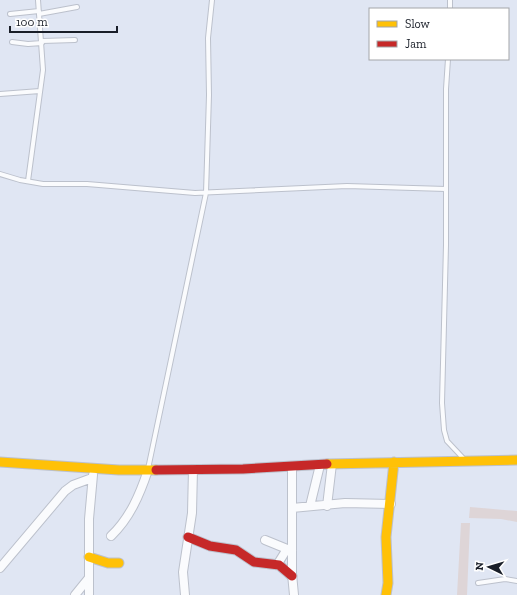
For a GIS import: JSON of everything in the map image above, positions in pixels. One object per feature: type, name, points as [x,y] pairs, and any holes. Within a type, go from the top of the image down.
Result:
[{"type":"street","points":[[0,462],[119,470],[193,470],[394,462],[517,460]]},
{"type":"street","points":[[386,595],[388,583],[386,537],[391,504],[394,462]]},
{"type":"street","points":[[327,506],[332,464]]},
{"type":"street","points":[[310,506],[320,465]]},
{"type":"street","points":[[292,466],[292,508],[289,550],[294,595]]},
{"type":"street","points":[[89,595],[88,578],[92,478],[94,468]]},
{"type":"street","points":[[111,536],[123,523],[134,504],[148,470]]},
{"type":"street","points":[[185,595],[184,572],[192,513],[193,470]]},
{"type":"street","points":[[0,568],[65,491],[78,483],[92,478]]},
{"type":"street","points":[[292,508],[327,506],[345,503],[391,504]]},
{"type":"street","points":[[188,537],[210,546],[236,550],[254,562],[277,564],[292,576]]},
{"type":"street","points":[[264,540],[289,550]]},
{"type":"street","points":[[277,564],[289,550]]},
{"type":"street","points":[[89,557],[108,563],[119,563]]},
{"type":"street","points":[[75,595],[88,578]]},
{"type":"lane","points":[[28,181],[43,70],[38,0]]},
{"type":"lane","points":[[148,470],[206,192],[210,95],[208,38],[212,0]]},
{"type":"lane","points":[[10,14],[77,7]]},
{"type":"lane","points":[[12,42],[28,44],[75,40]]},
{"type":"lane","points":[[448,60],[446,90],[446,190],[442,362],[444,430],[447,441],[466,461]]},
{"type":"lane","points":[[0,94],[40,91]]},
{"type":"lane","points":[[0,174],[43,184],[87,184],[206,192],[347,186],[446,190]]},
{"type":"lane","points":[[478,583],[499,579],[517,581]]},
{"type":"building","points":[[470,507],[517,511],[517,522],[501,519],[469,518]]},
{"type":"building","points":[[461,523],[470,523],[467,595],[457,595]]},
{"type":"traffic: slow","points":[[327,464],[517,460]]},
{"type":"traffic: slow","points":[[0,462],[119,470],[156,470]]},
{"type":"traffic: slow","points":[[386,595],[388,583],[386,537],[394,462]]},
{"type":"traffic: slow","points":[[89,557],[108,563],[119,563]]},
{"type":"traffic: jam","points":[[156,470],[243,469],[327,464]]},
{"type":"traffic: jam","points":[[188,537],[210,546],[236,550],[254,562],[279,565],[292,576]]}]
